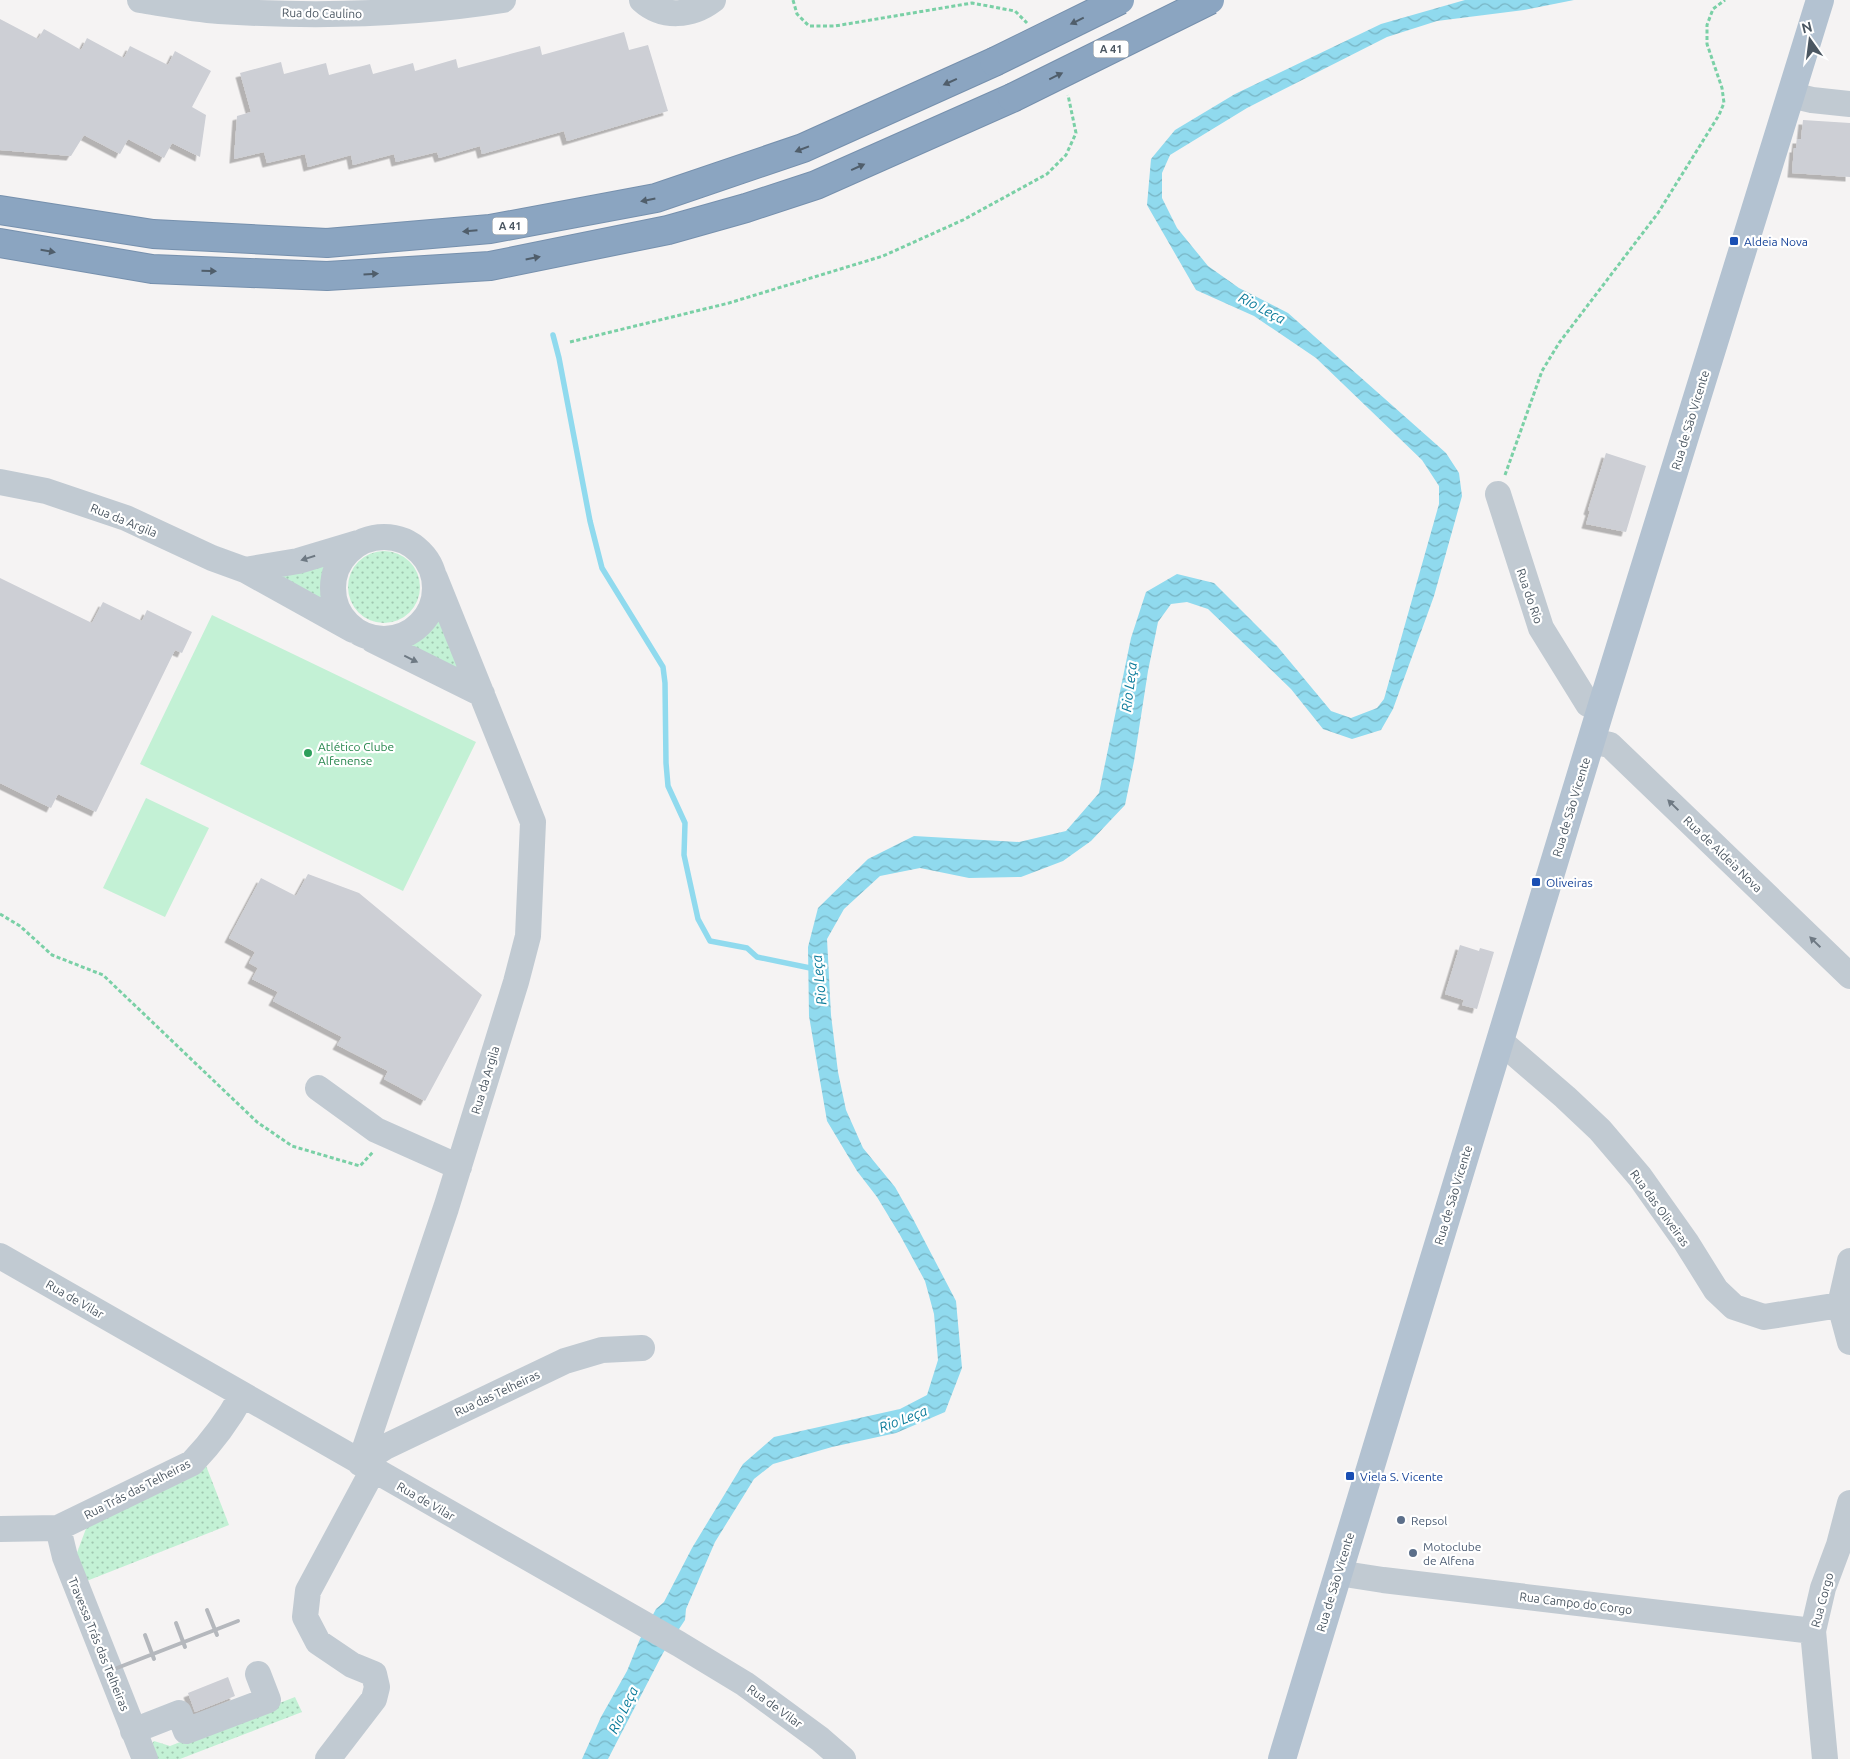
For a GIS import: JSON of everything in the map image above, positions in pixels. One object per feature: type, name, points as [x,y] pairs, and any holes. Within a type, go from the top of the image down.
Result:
[{"type":"highway","name":"A 41","points":[[0,210],[153,234],[327,243],[490,229],[665,195],[803,148],[994,62],[1120,0]]},
{"type":"highway","name":"A 41","points":[[0,243],[152,269],[327,276],[490,266],[668,230],[816,185],[1012,98],[1210,0]]},
{"type":"main road","name":"Rua de São Vicente","points":[[1282,1759],[1601,708],[1820,0]]},
{"type":"street","name":"Rua do Caulino","points":[[140,0],[218,11],[295,6],[374,14],[462,7],[503,0]]},
{"type":"street","points":[[642,0],[647,5],[660,11],[675,14],[690,12],[703,7],[713,0]]},
{"type":"street","points":[[1791,95],[1812,100],[1850,104]]},
{"type":"street","name":"Rua da Argila","points":[[0,482],[46,491],[126,518],[212,558],[245,570],[360,633],[482,694]]},
{"type":"street","name":"Rua do Rio","points":[[1498,494],[1541,628],[1588,704],[1601,708]]},
{"type":"street","name":"Rua da Argila","points":[[245,570],[298,561],[371,539],[388,537],[404,541],[418,550],[429,562],[533,822],[528,936],[516,982],[367,1467],[308,1591],[305,1617],[318,1642],[352,1665],[374,1674],[377,1687],[374,1699],[328,1759]]},
{"type":"street","name":"Rua da Argila","points":[[371,539],[356,545],[344,556],[336,571],[332,587],[335,603],[342,618],[360,633],[384,640],[400,637],[413,631],[424,621],[432,608],[436,593],[435,578]]},
{"type":"street","name":"Rua de Aldeia Nova","points":[[1592,740],[1610,745],[1850,976]]},
{"type":"street","name":"Rua das Oliveiras","points":[[1500,1041],[1565,1096],[1600,1130],[1640,1178],[1686,1242],[1716,1290],[1734,1307],[1764,1317],[1840,1305]]},
{"type":"street","points":[[318,1088],[376,1130],[459,1167]]},
{"type":"street","name":"Rua de Vilar","points":[[0,1256],[679,1644],[745,1684],[844,1759]]},
{"type":"street","points":[[1850,1261],[1840,1305],[1850,1342]]},
{"type":"street","name":"Rua das Telheiras","points":[[367,1467],[385,1446],[565,1361],[602,1350],[642,1348]]},
{"type":"street","name":"Rua Trás das Telheiras","points":[[0,1529],[58,1528],[192,1463],[206,1448],[242,1395]]},
{"type":"street","name":"Rua Corgo","points":[[1825,1759],[1813,1631],[1823,1588],[1839,1546],[1850,1503]]},
{"type":"street","name":"Travessa Trás das Telheiras","points":[[58,1528],[65,1557],[145,1759]]},
{"type":"street","name":"Rua Campo do Corgo","points":[[1338,1573],[1813,1631]]},
{"type":"street","points":[[134,1730],[179,1713],[186,1731],[268,1700],[258,1674]]},
{"type":"path","points":[[1498,494],[1542,371],[1559,343],[1658,214],[1722,109],[1724,103],[1722,88],[1707,44],[1707,25],[1713,9],[1725,0]]},
{"type":"path","points":[[0,914],[20,926],[52,955],[103,976],[257,1122],[292,1146],[360,1166],[387,1135]]},
{"type":"green space","points":[[384,551],[404,557],[414,567],[420,587],[414,607],[404,617],[384,623],[364,617],[354,607],[348,587],[354,567],[364,557]]},
{"type":"green space","points":[[326,564],[322,578],[323,601],[269,574]]},
{"type":"green space","name":"Atlético Clube Alfenense","points":[[212,615],[476,742],[403,891],[140,764]]},
{"type":"green space","points":[[438,617],[459,669],[408,645],[426,632]]},
{"type":"green space","points":[[146,798],[209,828],[165,917],[103,888]]},
{"type":"green space","points":[[205,1463],[229,1525],[84,1582],[75,1558],[87,1526]]},
{"type":"green space","points":[[295,1697],[302,1712],[180,1759],[152,1759],[148,1748],[154,1741],[170,1746]]},
{"type":"water","name":"Rio Leça","points":[[1465,0],[1574,0],[1524,10],[1437,21],[1387,37],[1247,108],[1170,155],[1162,173],[1162,198],[1177,228],[1208,266],[1239,288],[1288,313],[1446,453],[1459,473],[1462,496],[1434,596],[1393,709],[1381,730],[1352,739],[1323,729],[1291,689],[1208,609],[1187,602],[1171,604],[1158,622],[1125,805],[1091,841],[1063,861],[1021,877],[969,878],[920,868],[880,876],[844,909],[827,939],[831,1015],[838,1072],[846,1110],[863,1148],[895,1187],[956,1301],[962,1368],[945,1412],[896,1433],[832,1447],[773,1464],[754,1479],[715,1542],[686,1609],[685,1620],[663,1653],[608,1759],[582,1759],[601,1717],[627,1671],[640,1639],[656,1609],[664,1602],[692,1548],[743,1464],[774,1437],[900,1409],[927,1395],[938,1360],[934,1314],[925,1281],[877,1197],[857,1171],[827,1121],[809,1016],[808,947],[818,908],[868,859],[914,836],[1019,842],[1066,831],[1099,793],[1131,638],[1146,592],[1177,574],[1214,583],[1277,646],[1331,711],[1351,718],[1377,708],[1384,699],[1439,504],[1439,486],[1422,460],[1316,358],[1254,316],[1196,290],[1147,205],[1151,159],[1175,130],[1235,94],[1381,24]]},
{"type":"building","points":[[0,19],[38,39],[44,29],[81,50],[87,38],[124,58],[130,46],[168,65],[175,51],[211,71],[192,107],[206,115],[200,157],[172,143],[164,158],[128,139],[120,154],[84,135],[71,156],[0,150]]},
{"type":"building","points":[[624,32],[629,50],[648,45],[668,111],[567,141],[564,131],[482,154],[480,146],[439,158],[437,152],[396,162],[394,154],[353,165],[351,155],[308,167],[305,154],[267,163],[264,152],[234,159],[237,116],[251,112],[240,73],[281,62],[284,74],[326,63],[329,75],[370,64],[373,74],[413,63],[415,71],[456,59],[458,68],[540,46],[542,55]]},
{"type":"building","points":[[1803,120],[1850,123],[1850,177],[1792,173],[1794,148],[1796,148],[1797,139],[1801,139]]},
{"type":"building","points":[[1606,453],[1646,466],[1626,532],[1586,524],[1590,511],[1588,510]]},
{"type":"building","points":[[0,578],[92,623],[103,602],[142,621],[147,610],[192,632],[182,653],[175,650],[96,812],[58,794],[51,808],[0,783]]},
{"type":"building","points":[[308,874],[359,893],[482,995],[425,1101],[384,1079],[388,1071],[337,1045],[342,1037],[273,1001],[278,992],[252,979],[258,968],[249,963],[255,952],[229,938],[261,878],[296,896]]},
{"type":"building","points":[[1460,945],[1479,951],[1480,948],[1494,952],[1477,1009],[1462,1005],[1464,1000],[1445,994]]},
{"type":"building","points":[[228,1677],[235,1696],[195,1712],[188,1693]]},
{"type":"waterway","name":"Rio Leça","points":[[553,335],[590,521],[602,568],[663,667],[668,786],[685,823],[684,855],[698,919],[710,941],[747,948],[757,957],[815,969]]},
{"type":"railway","points":[[207,1610],[217,1635]]},
{"type":"railway","points":[[117,1668],[238,1621]]},
{"type":"railway","points":[[176,1623],[185,1647]]},
{"type":"railway","points":[[145,1635],[154,1659]]},
{"type":"place","name":"Aldeia Nova","points":[[1734,241]]},
{"type":"place","name":"Atlético Clube Alfenense","points":[[308,753]]},
{"type":"place","name":"Oliveiras","points":[[1536,882]]},
{"type":"place","name":"Viela S. Vicente","points":[[1350,1476]]},
{"type":"place","name":"Repsol","points":[[1401,1520]]},
{"type":"place","name":"Motoclube de Alfena","points":[[1413,1553]]}]
